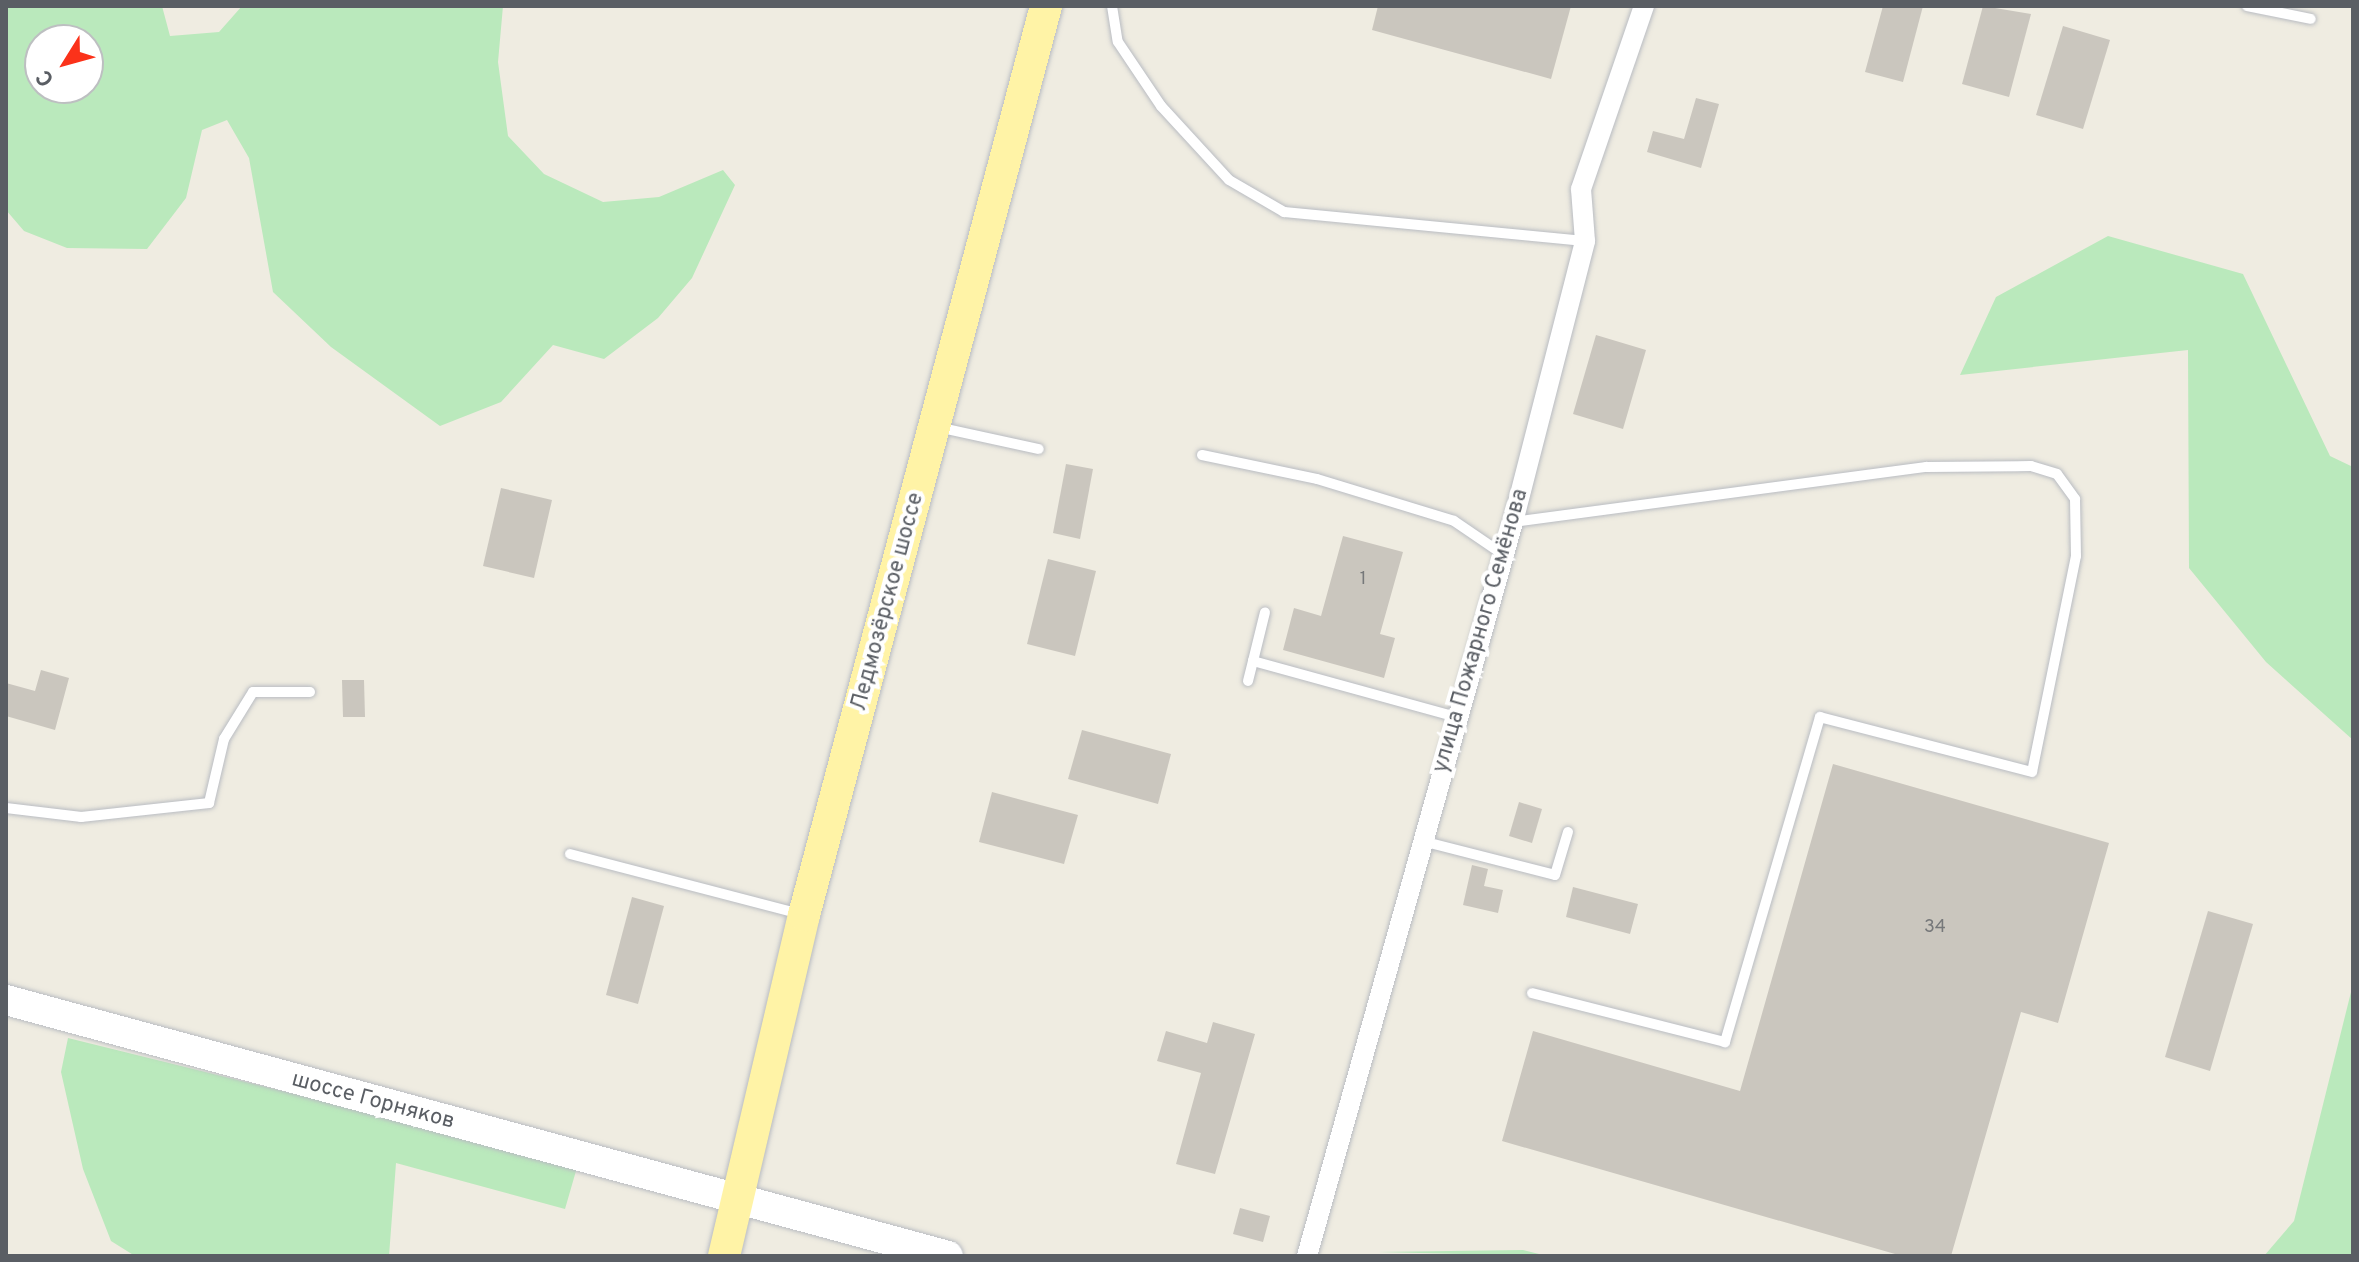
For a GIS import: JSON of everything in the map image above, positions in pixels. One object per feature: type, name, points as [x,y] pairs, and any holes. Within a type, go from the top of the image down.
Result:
[{"type":"main road","name":"Ледмозёрское шоссе","points":[[724,1256],[740,1201],[804,915],[1046,6]]},
{"type":"main road","name":"шоссе Горняков","points":[[6,1000],[948,1256]]},
{"type":"street","name":"улица Пожарного Семёнова","points":[[1307,1256],[1513,522],[1585,241],[1581,189],[1644,6]]},
{"type":"lane","points":[[1112,6],[1118,42],[1161,106],[1229,180],[1284,212],[1585,241]]},
{"type":"lane","points":[[2247,6],[2311,19]]},
{"type":"lane","points":[[935,426],[1039,449]]},
{"type":"lane","points":[[1202,455],[1317,479],[1454,521],[1504,555]]},
{"type":"lane","points":[[1513,522],[1926,467],[2031,466],[2057,474],[2075,499],[2076,556],[2032,772],[1820,717],[1725,1042],[1532,993]]},
{"type":"lane","points":[[1248,681],[1265,612]]},
{"type":"lane","points":[[1253,661],[1457,717]]},
{"type":"lane","points":[[6,808],[81,817],[209,803],[224,739],[253,692],[310,692]]},
{"type":"lane","points":[[1422,841],[1555,875],[1568,832]]},
{"type":"lane","points":[[570,854],[804,915]]},
{"type":"green space","points":[[6,6],[162,6],[170,36],[219,32],[242,6],[503,6],[498,62],[508,136],[544,174],[603,202],[659,197],[723,170],[735,185],[692,278],[658,318],[604,359],[553,345],[501,402],[440,426],[331,347],[273,292],[249,158],[227,120],[202,130],[186,198],[147,249],[67,248],[24,231],[6,210]]},
{"type":"green space","points":[[2108,236],[2243,274],[2330,456],[2353,467],[2353,740],[2266,662],[2189,568],[2188,350],[1960,375],[1996,297]]},
{"type":"green space","points":[[2353,984],[2353,1256],[2264,1256],[2294,1221]]},
{"type":"green space","points":[[68,1038],[578,1164],[565,1209],[396,1163],[389,1256],[135,1256],[111,1241],[83,1169],[61,1072]]},
{"type":"green space","points":[[1523,1250],[1547,1256],[1378,1252]]},
{"type":"building","points":[[1378,6],[1571,6],[1551,79],[1372,30]]},
{"type":"building","points":[[1883,6],[1923,6],[1903,82],[1865,72]]},
{"type":"building","points":[[1983,6],[2031,14],[2009,97],[1962,84]]},
{"type":"building","points":[[2063,26],[2110,40],[2083,129],[2036,115]]},
{"type":"building","points":[[1696,98],[1719,104],[1701,168],[1647,152],[1653,131],[1684,139]]},
{"type":"building","points":[[1596,335],[1646,350],[1623,429],[1573,414]]},
{"type":"building","points":[[1066,464],[1093,469],[1080,539],[1053,533]]},
{"type":"building","points":[[501,488],[552,500],[534,578],[483,566]]},
{"type":"building","points":[[1343,536],[1403,552],[1380,634],[1395,638],[1384,678],[1283,650],[1294,608],[1321,616]]},
{"type":"building","points":[[1048,559],[1096,571],[1075,656],[1027,644]]},
{"type":"building","points":[[41,670],[69,678],[55,730],[6,716],[6,683],[35,691]]},
{"type":"building","points":[[342,680],[364,680],[365,717],[343,717]]},
{"type":"building","points":[[1082,730],[1171,754],[1158,804],[1068,779]]},
{"type":"building","points":[[1833,764],[2109,843],[2058,1023],[2021,1012],[1951,1256],[1902,1256],[1502,1141],[1533,1031],[1740,1091]]},
{"type":"building","points":[[992,792],[1078,815],[1064,864],[979,842]]},
{"type":"building","points":[[1519,802],[1542,809],[1532,843],[1509,836]]},
{"type":"building","points":[[1472,865],[1488,869],[1484,886],[1503,890],[1498,913],[1463,905]]},
{"type":"building","points":[[1573,887],[1638,904],[1630,934],[1566,917]]},
{"type":"building","points":[[632,897],[664,906],[638,1004],[606,995]]},
{"type":"building","points":[[2208,911],[2253,924],[2210,1071],[2165,1057]]},
{"type":"building","points":[[1213,1022],[1255,1034],[1215,1174],[1176,1164],[1201,1073],[1157,1061],[1166,1031],[1207,1043]]},
{"type":"building","points":[[1240,1208],[1270,1216],[1263,1242],[1233,1234]]}]
